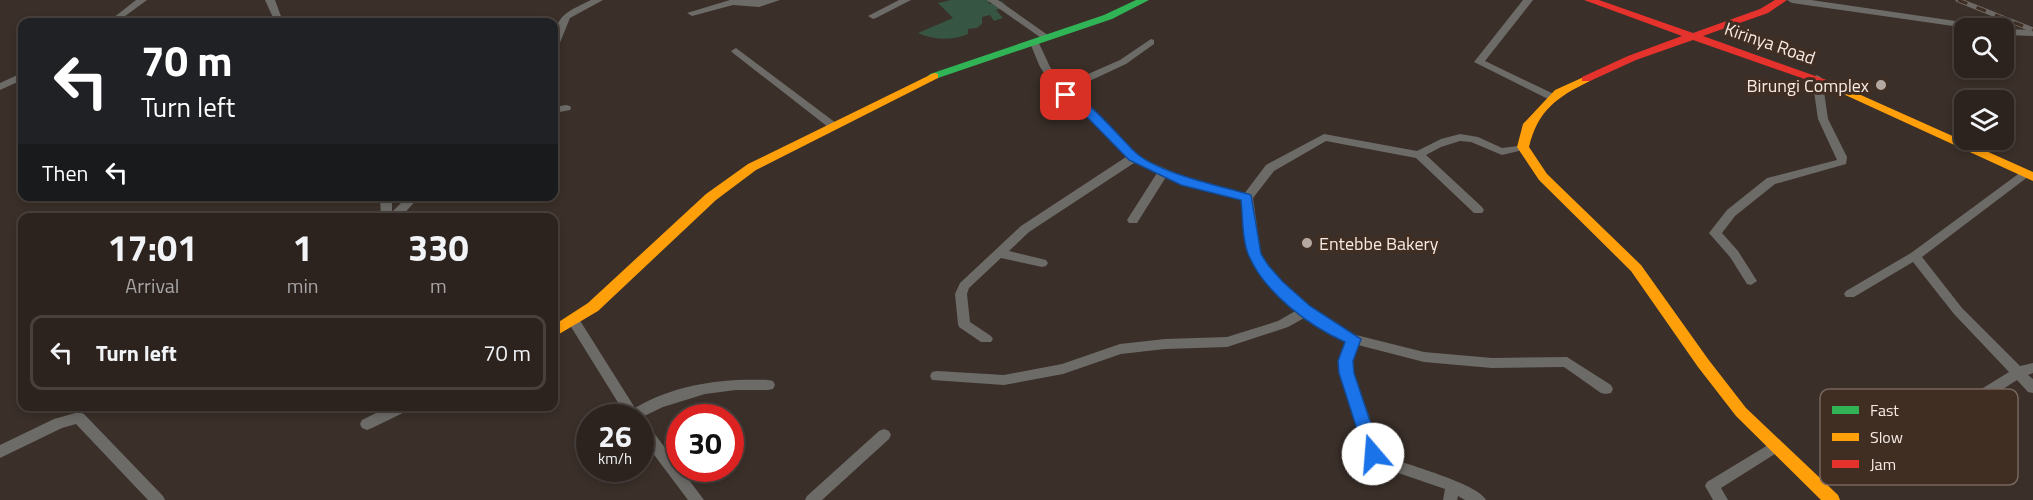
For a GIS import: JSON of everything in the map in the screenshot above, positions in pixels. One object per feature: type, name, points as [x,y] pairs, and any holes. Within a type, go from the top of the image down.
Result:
[{"type":"street","points":[[117,18],[142,0]]},
{"type":"street","points":[[270,0],[277,18]]},
{"type":"street","points":[[558,35],[566,16],[598,0]]},
{"type":"street","points":[[692,13],[734,2],[759,4],[775,0]]},
{"type":"street","points":[[873,16],[906,0]]},
{"type":"street","points":[[992,0],[1041,41],[1045,67],[1061,90],[1093,116],[1133,158],[1185,182],[1247,198]]},
{"type":"street","points":[[558,330],[574,321],[610,293],[729,183],[752,167],[940,73],[1041,41],[1144,0]]},
{"type":"street","points":[[1528,0],[1479,62],[1552,97]]},
{"type":"street","name":"Kirinya Road","points":[[1589,0],[1817,78],[2029,175]]},
{"type":"street","points":[[1782,0],[1764,11],[1690,35],[1624,62],[1552,97],[1528,124],[1523,147],[1536,168],[1554,188],[1623,252],[1713,378],[1773,448],[1832,500]]},
{"type":"street","points":[[1792,0],[1954,24]]},
{"type":"street","points":[[2014,33],[2033,33]]},
{"type":"street","points":[[2022,34],[2033,40]]},
{"type":"street","points":[[1061,90],[1123,62],[1150,42]]},
{"type":"street","points":[[736,51],[832,125]]},
{"type":"street","points":[[0,87],[18,78]]},
{"type":"street","points":[[1751,281],[1734,254],[1714,233],[1731,213],[1771,181],[1842,162],[1842,157],[1823,119],[1817,78]]},
{"type":"street","points":[[558,109],[566,108]]},
{"type":"street","points":[[1478,210],[1419,155],[1324,137],[1270,168],[1247,198],[1254,254],[1278,286],[1305,310],[1337,332],[1353,339],[1424,357],[1459,361],[1567,362],[1606,389]]},
{"type":"street","points":[[1419,155],[1436,145],[1457,138],[1473,139],[1503,152],[1523,147]]},
{"type":"street","points":[[986,339],[964,324],[961,294],[967,282],[1025,229],[1133,158]]},
{"type":"street","points":[[1133,220],[1163,173]]},
{"type":"street","points":[[1850,294],[1915,256],[2029,175]]},
{"type":"street","points":[[398,213],[410,201]]},
{"type":"street","points":[[998,253],[1042,263]]},
{"type":"street","points":[[1915,256],[1958,311],[2026,370],[2033,387]]},
{"type":"street","points":[[937,376],[1004,380],[1063,369],[1120,349],[1165,344],[1227,342],[1283,324],[1299,316],[1305,310]]},
{"type":"street","points":[[574,321],[627,404]]},
{"type":"street","points":[[1353,339],[1346,361],[1347,373],[1373,454],[1381,463],[1452,493],[1479,500]]},
{"type":"street","points":[[1994,389],[2026,370]]},
{"type":"street","points":[[652,404],[673,396],[734,385],[768,385]]},
{"type":"street","points":[[367,424],[394,411]]},
{"type":"street","points":[[0,452],[59,423],[79,418],[158,500]]},
{"type":"street","points":[[812,500],[884,435]]},
{"type":"street","points":[[654,443],[697,500]]},
{"type":"street","points":[[1721,500],[1712,486],[1773,448]]},
{"type":"green space","points":[[951,0],[992,0],[988,4],[1002,1],[1007,7],[996,10],[1003,18],[994,21],[990,15],[982,17],[982,24],[977,28],[968,29],[968,34],[956,38],[943,39],[918,33],[953,18],[938,3]]},
{"type":"railway","points":[[1958,0],[2033,30]]},
{"type":"traffic: fast","points":[[934,76],[1108,17],[1144,0]]},
{"type":"traffic: slow","points":[[558,329],[593,307],[711,197],[752,167],[934,76]]},
{"type":"traffic: slow","points":[[1586,79],[1559,92],[1529,124],[1523,147],[1543,177],[1636,268],[1703,363],[1741,412],[1832,500]]},
{"type":"traffic: slow","points":[[1834,86],[2033,177]]},
{"type":"traffic: jam","points":[[1589,0],[1834,86]]},
{"type":"traffic: jam","points":[[1586,79],[1632,58],[1764,11],[1782,0]]},
{"type":"place","name":"Birungi Complex","points":[[1881,85]]},
{"type":"place","name":"Entebbe Bakery","points":[[1307,243]]},
{"type":"route","points":[[1066,95],[1093,116],[1133,158],[1185,182],[1247,198],[1248,223],[1254,254],[1263,268],[1278,286],[1305,310],[1337,332],[1353,339],[1346,361],[1347,373],[1373,454]]}]
